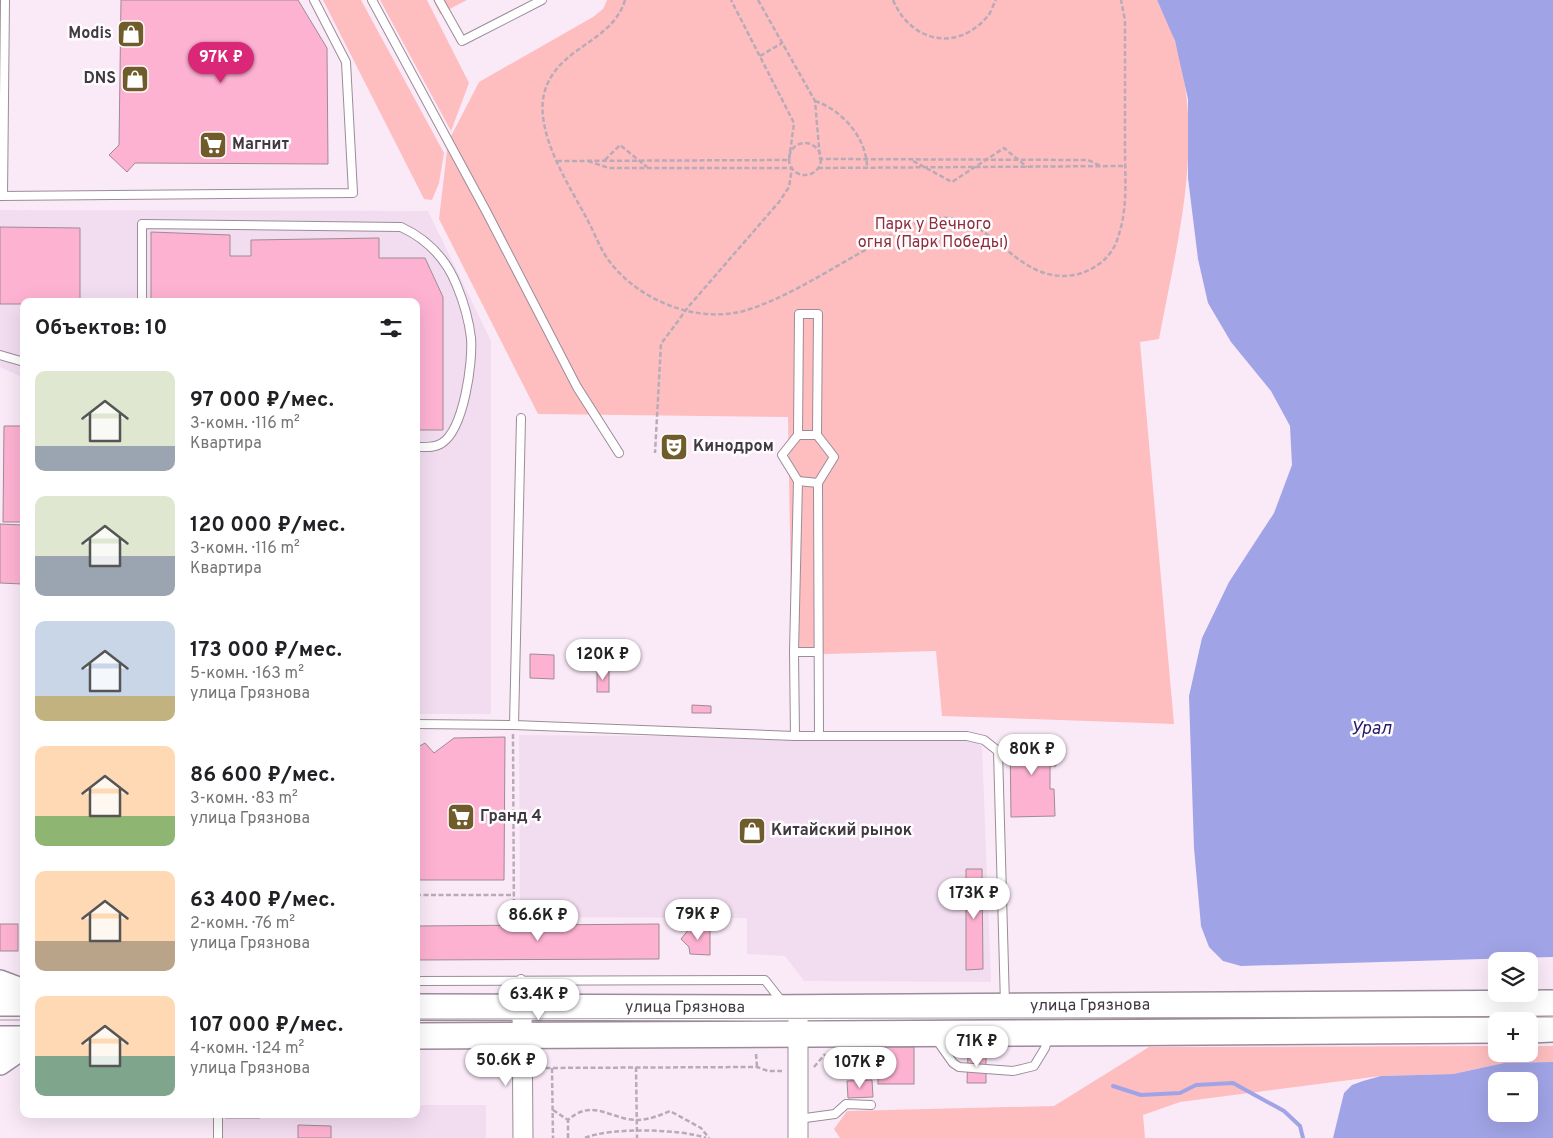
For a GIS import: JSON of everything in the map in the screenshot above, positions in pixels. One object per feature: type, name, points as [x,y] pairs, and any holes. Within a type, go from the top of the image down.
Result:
[{"type":"main road","points":[[0,981],[20,988]]},
{"type":"main road","points":[[0,1003],[20,1003]]},
{"type":"main road","name":"улица Грязнова","points":[[420,1007],[1553,1003]]},
{"type":"main road","name":"улица Грязнова","points":[[420,1036],[798,1036],[933,1032],[1488,1030]]},
{"type":"main road","points":[[1538,1030],[1553,1030]]},
{"type":"main road","points":[[0,1039],[20,1039]]},
{"type":"main road","points":[[0,1064],[20,1052]]},
{"type":"street","points":[[522,1007],[523,1138]]},
{"type":"street","points":[[792,1007],[798,1036],[798,1138]]},
{"type":"lane","points":[[5,0],[1,196],[353,193],[346,62],[314,0]]},
{"type":"lane","points":[[372,0],[486,211],[577,388],[619,453]]},
{"type":"lane","points":[[439,0],[462,41],[542,0]]},
{"type":"lane","points":[[142,298],[142,224],[401,227],[420,236],[440,256],[456,285],[466,312],[471,340],[466,390],[459,416],[450,435],[442,443],[431,447],[420,448]]},
{"type":"lane","points":[[795,736],[794,652],[798,481],[782,455],[798,435],[799,314],[818,314],[817,435],[834,457],[818,483],[817,652],[819,736]]},
{"type":"lane","points":[[0,355],[20,361]]},
{"type":"lane","points":[[514,725],[521,418]]},
{"type":"lane","points":[[798,435],[817,435]]},
{"type":"lane","points":[[798,481],[818,483]]},
{"type":"lane","points":[[794,652],[817,652]]},
{"type":"lane","points":[[420,724],[514,725],[795,736],[967,736],[984,740],[998,751],[1005,1006]]},
{"type":"lane","points":[[521,979],[522,1007]]},
{"type":"lane","points":[[420,981],[521,979],[765,980],[792,1007]]},
{"type":"lane","points":[[933,1032],[941,1048],[959,1068],[998,1071],[1013,1071],[1034,1066],[1045,1048],[1048,1032]]},
{"type":"lane","points":[[798,1119],[836,1114],[846,1104],[871,1105]]},
{"type":"lane","points":[[218,1118],[218,1138]]},
{"type":"path","points":[[625,0],[615,21],[602,34],[578,48],[562,62],[544,94],[543,113],[546,131],[557,161],[607,258],[621,275],[639,290],[684,312],[729,313],[749,310],[797,289],[912,224],[942,217],[959,220],[976,228],[1026,266],[1041,272],[1065,276],[1085,273],[1102,262],[1111,253],[1118,238],[1125,200],[1125,20],[1121,0]]},
{"type":"path","points":[[731,0],[794,123],[789,160],[792,168],[799,174],[807,175],[818,168],[1125,166]]},
{"type":"path","points":[[758,0],[815,101],[820,159],[818,168]]},
{"type":"path","points":[[893,0],[900,16],[917,33],[938,38],[966,34],[987,17],[996,0]]},
{"type":"path","points":[[760,56],[782,43]]},
{"type":"path","points":[[815,101],[828,105],[861,138],[867,160],[867,168]]},
{"type":"path","points":[[604,161],[620,144],[649,168]]},
{"type":"path","points":[[789,160],[792,150],[804,144],[814,146],[820,159]]},
{"type":"path","points":[[912,160],[952,182],[1004,148],[1027,167]]},
{"type":"path","points":[[820,159],[1088,160],[1101,166]]},
{"type":"path","points":[[557,161],[789,160]]},
{"type":"path","points":[[588,161],[609,168],[792,168]]},
{"type":"path","points":[[654,453],[661,344],[684,312],[779,202],[789,187],[792,168]]},
{"type":"path","points":[[514,725],[514,925]]},
{"type":"path","points":[[420,895],[514,895]]},
{"type":"path","points":[[756,1046],[756,1067]]},
{"type":"path","points":[[636,1067],[637,1138]]},
{"type":"path","points":[[532,1068],[756,1067],[768,1071],[789,1071]]},
{"type":"path","points":[[552,1068],[553,1138]]},
{"type":"path","points":[[553,1110],[568,1120]]},
{"type":"path","points":[[568,1138],[568,1120],[574,1114],[585,1110],[606,1111],[629,1119],[652,1119],[670,1111],[701,1128],[708,1138]]},
{"type":"path","points":[[586,1138],[615,1131],[637,1131],[686,1133],[708,1138]]},
{"type":"shaded area","points":[[0,210],[428,211],[491,341],[491,714],[420,714],[420,298],[20,298],[20,376],[0,367]]},
{"type":"shaded area","name":"Китайский рынок","points":[[519,735],[967,738],[982,745],[991,982],[804,981],[785,956],[747,954],[747,918],[520,917]]},
{"type":"shaded area","points":[[420,1105],[486,1105],[486,1138],[223,1138],[223,1118],[420,1118]]},
{"type":"green space","points":[[323,0],[361,0],[444,153],[439,183],[432,200],[424,199]]},
{"type":"green space","points":[[380,0],[427,0],[469,83],[451,131]]},
{"type":"green space","points":[[433,0],[467,0],[440,14]]},
{"type":"green space","name":"Парк у Вечного огня (Парк Победы)","points":[[607,0],[1157,0],[1175,42],[1184,79],[1188,116],[1185,190],[1180,228],[1159,339],[1140,342],[1174,724],[942,716],[936,651],[792,655],[788,417],[538,414],[439,219],[448,142],[479,82],[593,17],[603,9]]},
{"type":"green space","points":[[1488,1046],[1488,1062],[1538,1062],[1538,1046],[1553,1046],[1553,1062],[1504,1063],[1453,1074],[1381,1076],[1180,1102],[1143,1115],[1145,1138],[840,1138],[834,1129],[847,1111],[1054,1106],[1149,1047]]},
{"type":"water","name":"Урал","points":[[1157,0],[1553,0],[1553,957],[1538,957],[1538,952],[1488,952],[1488,959],[1241,966],[1223,961],[1209,947],[1201,926],[1194,848],[1189,696],[1202,638],[1229,582],[1274,513],[1292,465],[1290,426],[1271,391],[1231,342],[1208,303],[1198,259],[1188,178],[1188,99],[1175,41]]},
{"type":"water","points":[[1553,1062],[1553,1138],[1333,1138],[1344,1093],[1352,1085],[1381,1076],[1453,1074],[1504,1063]]},
{"type":"building","points":[[121,0],[298,0],[327,48],[328,164],[135,163],[127,172],[109,155],[119,145]]},
{"type":"building","points":[[0,227],[80,228],[80,298],[20,298],[20,304],[0,304]]},
{"type":"building","points":[[151,232],[230,235],[230,256],[251,256],[251,240],[379,238],[379,258],[425,258],[443,297],[443,430],[420,430],[420,298],[151,298]]},
{"type":"building","points":[[4,426],[20,426],[20,522],[3,522]]},
{"type":"building","points":[[0,524],[20,525],[20,584],[0,583]]},
{"type":"building","points":[[530,654],[554,655],[554,679],[530,678]]},
{"type":"building","points":[[597,670],[609,670],[609,692],[597,692]]},
{"type":"building","points":[[692,705],[711,706],[711,713],[692,713]]},
{"type":"building","points":[[1010,736],[1056,736],[1056,766],[1050,766],[1050,789],[1054,789],[1055,816],[1011,817]]},
{"type":"building","name":"Гранд 4","points":[[505,737],[504,880],[420,880],[420,746],[425,743],[434,753],[454,738]]},
{"type":"building","points":[[966,869],[982,869],[983,969],[966,970]]},
{"type":"building","points":[[0,924],[18,924],[18,951],[0,951]]},
{"type":"building","points":[[659,924],[659,959],[420,960],[420,926]]},
{"type":"building","points":[[690,928],[710,929],[710,955],[690,954],[689,947],[681,939]]},
{"type":"building","points":[[878,1047],[914,1047],[914,1084],[878,1084]]},
{"type":"building","points":[[968,1052],[986,1052],[986,1083],[967,1083]]},
{"type":"building","points":[[872,1080],[873,1097],[848,1098],[847,1081]]},
{"type":"building","points":[[298,1125],[331,1126],[331,1138],[298,1138]]},
{"type":"waterway","points":[[1113,1086],[1141,1095],[1180,1093],[1196,1085],[1233,1083],[1284,1111],[1300,1126],[1303,1138]]},
{"type":"tram line","points":[[420,1019],[1553,1017]]},
{"type":"tram line","points":[[0,1020],[20,1020]]},
{"type":"place","name":"Modis","points":[[131,34]]},
{"type":"place","name":"DNS","points":[[135,79]]},
{"type":"place","name":"Магнит","points":[[213,145]]},
{"type":"place","name":"Кинодром","points":[[674,447]]},
{"type":"place","name":"Гранд 4","points":[[461,817]]},
{"type":"place","name":"Китайский рынок","points":[[752,831]]}]
